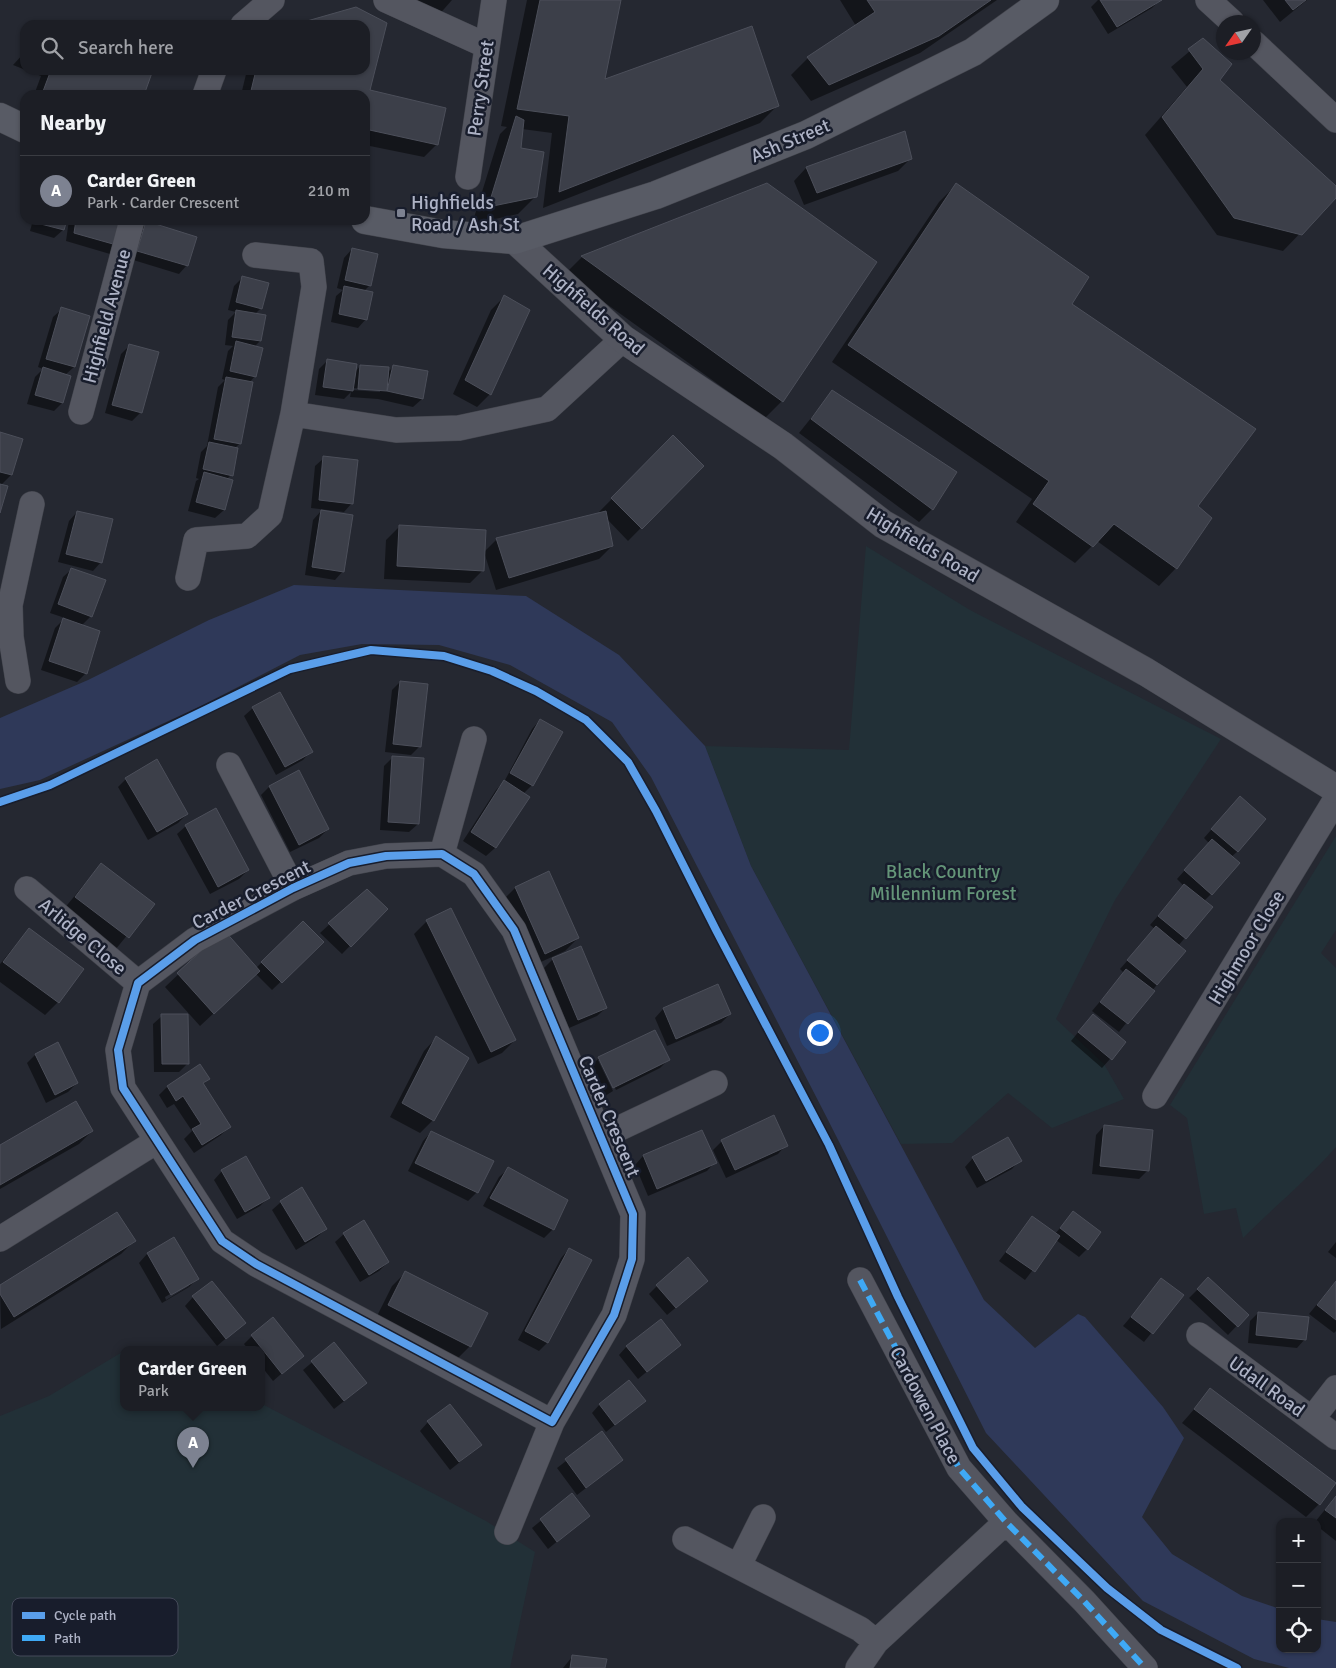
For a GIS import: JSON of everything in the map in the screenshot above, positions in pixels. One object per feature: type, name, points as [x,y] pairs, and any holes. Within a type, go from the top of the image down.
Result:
[{"type":"main road","name":"Ash Street","points":[[515,240],[656,195],[806,135],[972,52],[1045,0]]},
{"type":"main road","points":[[0,117],[20,127]]},
{"type":"main road","points":[[370,221],[443,234],[515,240]]},
{"type":"street","points":[[249,20],[272,0]]},
{"type":"street","points":[[386,0],[485,45]]},
{"type":"street","name":"Perry Street","points":[[468,176],[485,45],[494,0]]},
{"type":"street","points":[[1208,0],[1224,15]]},
{"type":"street","points":[[1261,50],[1336,120]]},
{"type":"street","points":[[207,90],[212,75]]},
{"type":"street","name":"Highfield Avenue","points":[[81,412],[131,225]]},
{"type":"street","name":"Highfields Road","points":[[515,240],[623,339],[783,446],[883,524],[1146,672],[1336,789]]},
{"type":"street","points":[[188,578],[196,540],[247,536],[270,515],[292,414],[314,286],[311,261],[255,255]]},
{"type":"street","points":[[292,414],[396,430],[459,428],[547,409],[623,339]]},
{"type":"street","points":[[18,681],[6,637],[10,605],[32,504]]},
{"type":"street","points":[[442,854],[474,739]]},
{"type":"street","points":[[229,765],[293,888]]},
{"type":"street","name":"Highmoor Close","points":[[1155,1096],[1336,799]]},
{"type":"street","name":"Carder Crescent","points":[[138,983],[195,940],[293,888],[349,863],[386,856],[442,854],[474,874],[514,930],[633,1214],[632,1259],[614,1315],[552,1422],[507,1532]]},
{"type":"street","name":"Arlidge Close","points":[[27,889],[138,983]]},
{"type":"street","points":[[138,983],[118,1050],[123,1088],[222,1241],[256,1264],[552,1422]]},
{"type":"street","points":[[601,1137],[714,1083]]},
{"type":"street","points":[[0,1239],[157,1141]]},
{"type":"street","name":"Cardowen Place","points":[[860,1280],[952,1455],[970,1481],[1006,1522],[1084,1600],[1145,1668]]},
{"type":"street","name":"Udall Road","points":[[1199,1336],[1336,1437]]},
{"type":"street","points":[[1312,1419],[1336,1388]]},
{"type":"street","points":[[739,1565],[763,1517]]},
{"type":"street","points":[[858,1668],[876,1642],[1006,1522]]},
{"type":"street","points":[[685,1539],[852,1623],[876,1642]]},
{"type":"green space","name":"Black Country Millennium Forest","points":[[866,546],[970,610],[1221,739],[1115,900],[1056,1019],[1104,1064],[1124,1099],[1052,1128],[1008,1093],[952,1143],[901,1144],[751,866],[705,746],[849,750]]},
{"type":"green space","points":[[1336,836],[1336,930],[1321,953],[1336,968],[1336,1147],[1243,1238],[1236,1208],[1204,1214],[1187,1118],[1170,1105]]},
{"type":"green space","points":[[120,1353],[120,1411],[265,1411],[265,1406],[486,1521],[535,1552],[510,1668],[0,1668],[0,1416],[49,1396]]},
{"type":"water","points":[[294,585],[526,596],[619,655],[705,746],[751,866],[984,1300],[1035,1348],[1078,1314],[1085,1317],[1163,1407],[1184,1438],[1142,1517],[1172,1554],[1242,1596],[1276,1608],[1276,1653],[1321,1653],[1321,1620],[1336,1622],[1336,1668],[1289,1668],[1254,1659],[1143,1601],[986,1433],[826,1116],[651,777],[612,722],[510,665],[439,645],[362,644],[300,655],[201,706],[40,780],[0,789],[0,718],[88,680],[209,620]]},
{"type":"building","points":[[540,0],[621,0],[605,79],[752,26],[779,106],[559,192],[569,116],[517,109]]},
{"type":"building","points":[[867,0],[991,0],[939,36],[829,85],[807,57],[875,12]]},
{"type":"building","points":[[1100,0],[1162,0],[1117,27]]},
{"type":"building","points":[[1285,0],[1306,0],[1293,10]]},
{"type":"building","points":[[356,7],[387,23],[370,90],[251,90],[255,75],[370,75],[370,20],[310,20]]},
{"type":"building","points":[[1203,38],[1216,50],[1216,60],[1228,60],[1232,64],[1220,80],[1336,186],[1336,198],[1302,235],[1234,218],[1162,117],[1203,69],[1188,49]]},
{"type":"building","points":[[49,75],[151,75],[146,90],[44,90]]},
{"type":"building","points":[[370,90],[446,108],[438,145],[370,130]]},
{"type":"building","points":[[516,116],[524,120],[521,148],[544,152],[537,197],[488,207]]},
{"type":"building","points":[[905,131],[912,159],[817,193],[806,167]]},
{"type":"building","points":[[767,183],[877,262],[783,402],[581,256]]},
{"type":"building","points":[[956,183],[1089,277],[1072,304],[1256,429],[1198,506],[1212,518],[1177,569],[1114,524],[1093,547],[1033,504],[1049,481],[848,345]]},
{"type":"building","points":[[45,225],[66,225],[64,230]]},
{"type":"building","points":[[75,225],[126,225],[120,246],[74,233]]},
{"type":"building","points":[[145,225],[159,225],[197,237],[188,266],[137,251]]},
{"type":"building","points":[[352,248],[378,254],[371,286],[345,280]]},
{"type":"building","points":[[242,276],[269,283],[262,309],[236,302]]},
{"type":"building","points":[[344,286],[373,292],[367,320],[339,314]]},
{"type":"building","points":[[504,295],[530,310],[491,395],[465,380]]},
{"type":"building","points":[[61,307],[90,316],[75,367],[46,359]]},
{"type":"building","points":[[236,310],[266,315],[261,341],[232,337]]},
{"type":"building","points":[[236,341],[263,348],[256,377],[230,371]]},
{"type":"building","points":[[129,344],[159,352],[142,413],[112,405]]},
{"type":"building","points":[[327,359],[357,364],[353,391],[323,387]]},
{"type":"building","points":[[360,365],[389,367],[387,391],[358,389]]},
{"type":"building","points":[[393,365],[428,371],[423,399],[387,391]]},
{"type":"building","points":[[43,367],[71,376],[63,403],[35,395]]},
{"type":"building","points":[[226,377],[253,382],[241,444],[214,439]]},
{"type":"building","points":[[832,390],[957,472],[933,510],[811,419]]},
{"type":"building","points":[[0,432],[23,439],[12,475],[0,472]]},
{"type":"building","points":[[673,435],[704,466],[642,529],[611,498]]},
{"type":"building","points":[[209,442],[238,448],[233,476],[203,469]]},
{"type":"building","points":[[323,456],[358,460],[353,504],[319,500]]},
{"type":"building","points":[[204,472],[233,480],[225,510],[196,502]]},
{"type":"building","points":[[0,484],[8,486],[0,513]]},
{"type":"building","points":[[321,510],[353,515],[344,572],[312,567]]},
{"type":"building","points":[[77,511],[113,519],[102,563],[66,554]]},
{"type":"building","points":[[606,511],[613,546],[509,578],[496,538]]},
{"type":"building","points":[[399,525],[486,530],[484,571],[397,566]]},
{"type":"building","points":[[71,568],[106,580],[92,617],[58,604]]},
{"type":"building","points":[[63,618],[100,631],[87,674],[49,661]]},
{"type":"building","points":[[400,681],[428,684],[421,747],[393,744]]},
{"type":"building","points":[[280,692],[313,752],[285,767],[252,707]]},
{"type":"building","points":[[540,719],[563,732],[533,786],[510,773]]},
{"type":"building","points":[[392,756],[424,758],[419,824],[388,822]]},
{"type":"building","points":[[157,759],[188,814],[157,832],[125,778]]},
{"type":"building","points":[[299,770],[329,829],[299,845],[269,786]]},
{"type":"building","points":[[504,780],[530,797],[496,848],[471,832]]},
{"type":"building","points":[[1240,796],[1266,819],[1238,852],[1211,829]]},
{"type":"building","points":[[216,808],[249,870],[218,887],[185,825]]},
{"type":"building","points":[[1212,839],[1240,863],[1212,895],[1184,870]]},
{"type":"building","points":[[101,863],[155,904],[129,938],[75,897]]},
{"type":"building","points":[[549,871],[579,938],[545,954],[515,887]]},
{"type":"building","points":[[1184,884],[1213,907],[1186,939],[1158,916]]},
{"type":"building","points":[[367,889],[388,909],[351,947],[328,923]]},
{"type":"building","points":[[451,908],[516,1040],[491,1052],[426,920]]},
{"type":"building","points":[[303,921],[324,942],[282,983],[261,962]]},
{"type":"building","points":[[1156,926],[1186,951],[1157,985],[1127,960]]},
{"type":"building","points":[[29,928],[84,969],[59,1003],[3,962]]},
{"type":"building","points":[[224,930],[260,971],[214,1014],[177,973]]},
{"type":"building","points":[[581,946],[607,1008],[578,1020],[552,958]]},
{"type":"building","points":[[1126,969],[1155,991],[1128,1024],[1100,1002]]},
{"type":"building","points":[[718,984],[731,1014],[676,1039],[663,1008]]},
{"type":"building","points":[[161,1014],[188,1014],[189,1064],[162,1064]]},
{"type":"building","points":[[1093,1014],[1126,1042],[1112,1060],[1078,1032]]},
{"type":"building","points":[[655,1030],[670,1060],[613,1088],[598,1057]]},
{"type":"building","points":[[436,1036],[469,1058],[434,1121],[402,1103]]},
{"type":"building","points":[[58,1042],[78,1083],[55,1095],[35,1054]]},
{"type":"building","points":[[200,1064],[210,1079],[203,1083],[231,1127],[202,1145],[192,1129],[201,1124],[183,1096],[176,1101],[167,1086]]},
{"type":"building","points":[[76,1101],[93,1131],[0,1185],[0,1145]]},
{"type":"building","points":[[774,1115],[788,1146],[735,1170],[721,1140]]},
{"type":"building","points":[[1104,1125],[1153,1130],[1149,1171],[1100,1166]]},
{"type":"building","points":[[702,1130],[717,1163],[657,1189],[643,1155]]},
{"type":"building","points":[[431,1131],[494,1161],[478,1193],[415,1163]]},
{"type":"building","points":[[1008,1137],[1022,1161],[986,1181],[972,1157]]},
{"type":"building","points":[[246,1156],[270,1198],[245,1212],[221,1170]]},
{"type":"building","points":[[508,1167],[568,1200],[554,1230],[490,1198]]},
{"type":"building","points":[[302,1187],[327,1229],[305,1242],[280,1201]]},
{"type":"building","points":[[1073,1211],[1101,1232],[1088,1250],[1060,1228]]},
{"type":"building","points":[[117,1212],[136,1241],[14,1317],[0,1294],[0,1285]]},
{"type":"building","points":[[1032,1216],[1060,1236],[1035,1272],[1006,1252]]},
{"type":"building","points":[[364,1220],[389,1262],[369,1275],[343,1233]]},
{"type":"building","points":[[174,1237],[199,1279],[171,1295],[147,1253]]},
{"type":"building","points":[[569,1248],[592,1260],[548,1343],[525,1331]]},
{"type":"building","points":[[688,1257],[708,1281],[676,1308],[656,1285]]},
{"type":"building","points":[[405,1271],[488,1313],[471,1347],[388,1305]]},
{"type":"building","points":[[1208,1277],[1249,1315],[1238,1327],[1197,1289]]},
{"type":"building","points":[[1161,1278],[1184,1295],[1153,1334],[1131,1317]]},
{"type":"building","points":[[212,1281],[246,1323],[226,1339],[192,1296]]},
{"type":"building","points":[[1336,1281],[1336,1320],[1317,1305]]},
{"type":"building","points":[[1258,1312],[1309,1317],[1306,1340],[1256,1335]]},
{"type":"building","points":[[273,1317],[304,1356],[282,1374],[265,1353],[265,1346],[260,1346],[251,1335]]},
{"type":"building","points":[[661,1319],[681,1345],[647,1372],[626,1346]]},
{"type":"building","points":[[334,1342],[367,1383],[344,1401],[311,1361]]},
{"type":"building","points":[[629,1380],[646,1401],[615,1425],[599,1404]]},
{"type":"building","points":[[1210,1388],[1336,1483],[1320,1505],[1194,1409]]},
{"type":"building","points":[[450,1404],[482,1445],[459,1462],[427,1421]]},
{"type":"building","points":[[602,1431],[623,1460],[586,1488],[565,1459]]},
{"type":"building","points":[[572,1493],[590,1516],[557,1542],[540,1519]]},
{"type":"building","points":[[1336,1496],[1336,1518],[1325,1510]]},
{"type":"building","points":[[572,1655],[607,1659],[605,1668],[570,1668]]},
{"type":"marked path","points":[[860,1280],[959,1468],[1006,1522],[1084,1601],[1145,1668]]},
{"type":"cycle path","points":[[0,802],[50,785],[290,669],[371,650],[444,656],[492,671],[536,691],[586,720],[628,762],[656,811],[829,1145],[898,1297],[973,1448],[1022,1507],[1107,1588],[1161,1630],[1237,1668]]},
{"type":"cycle path","points":[[442,854],[474,874],[514,930],[633,1214],[632,1259],[614,1315],[552,1422],[256,1264],[222,1241],[123,1088],[118,1050],[138,983],[195,940],[293,888],[349,863],[386,856],[442,854]]},
{"type":"place","name":"Highfields Road / Ash St","points":[[401,213]]},
{"type":"place","name":"Carder Green","points":[[193,1468]]}]
